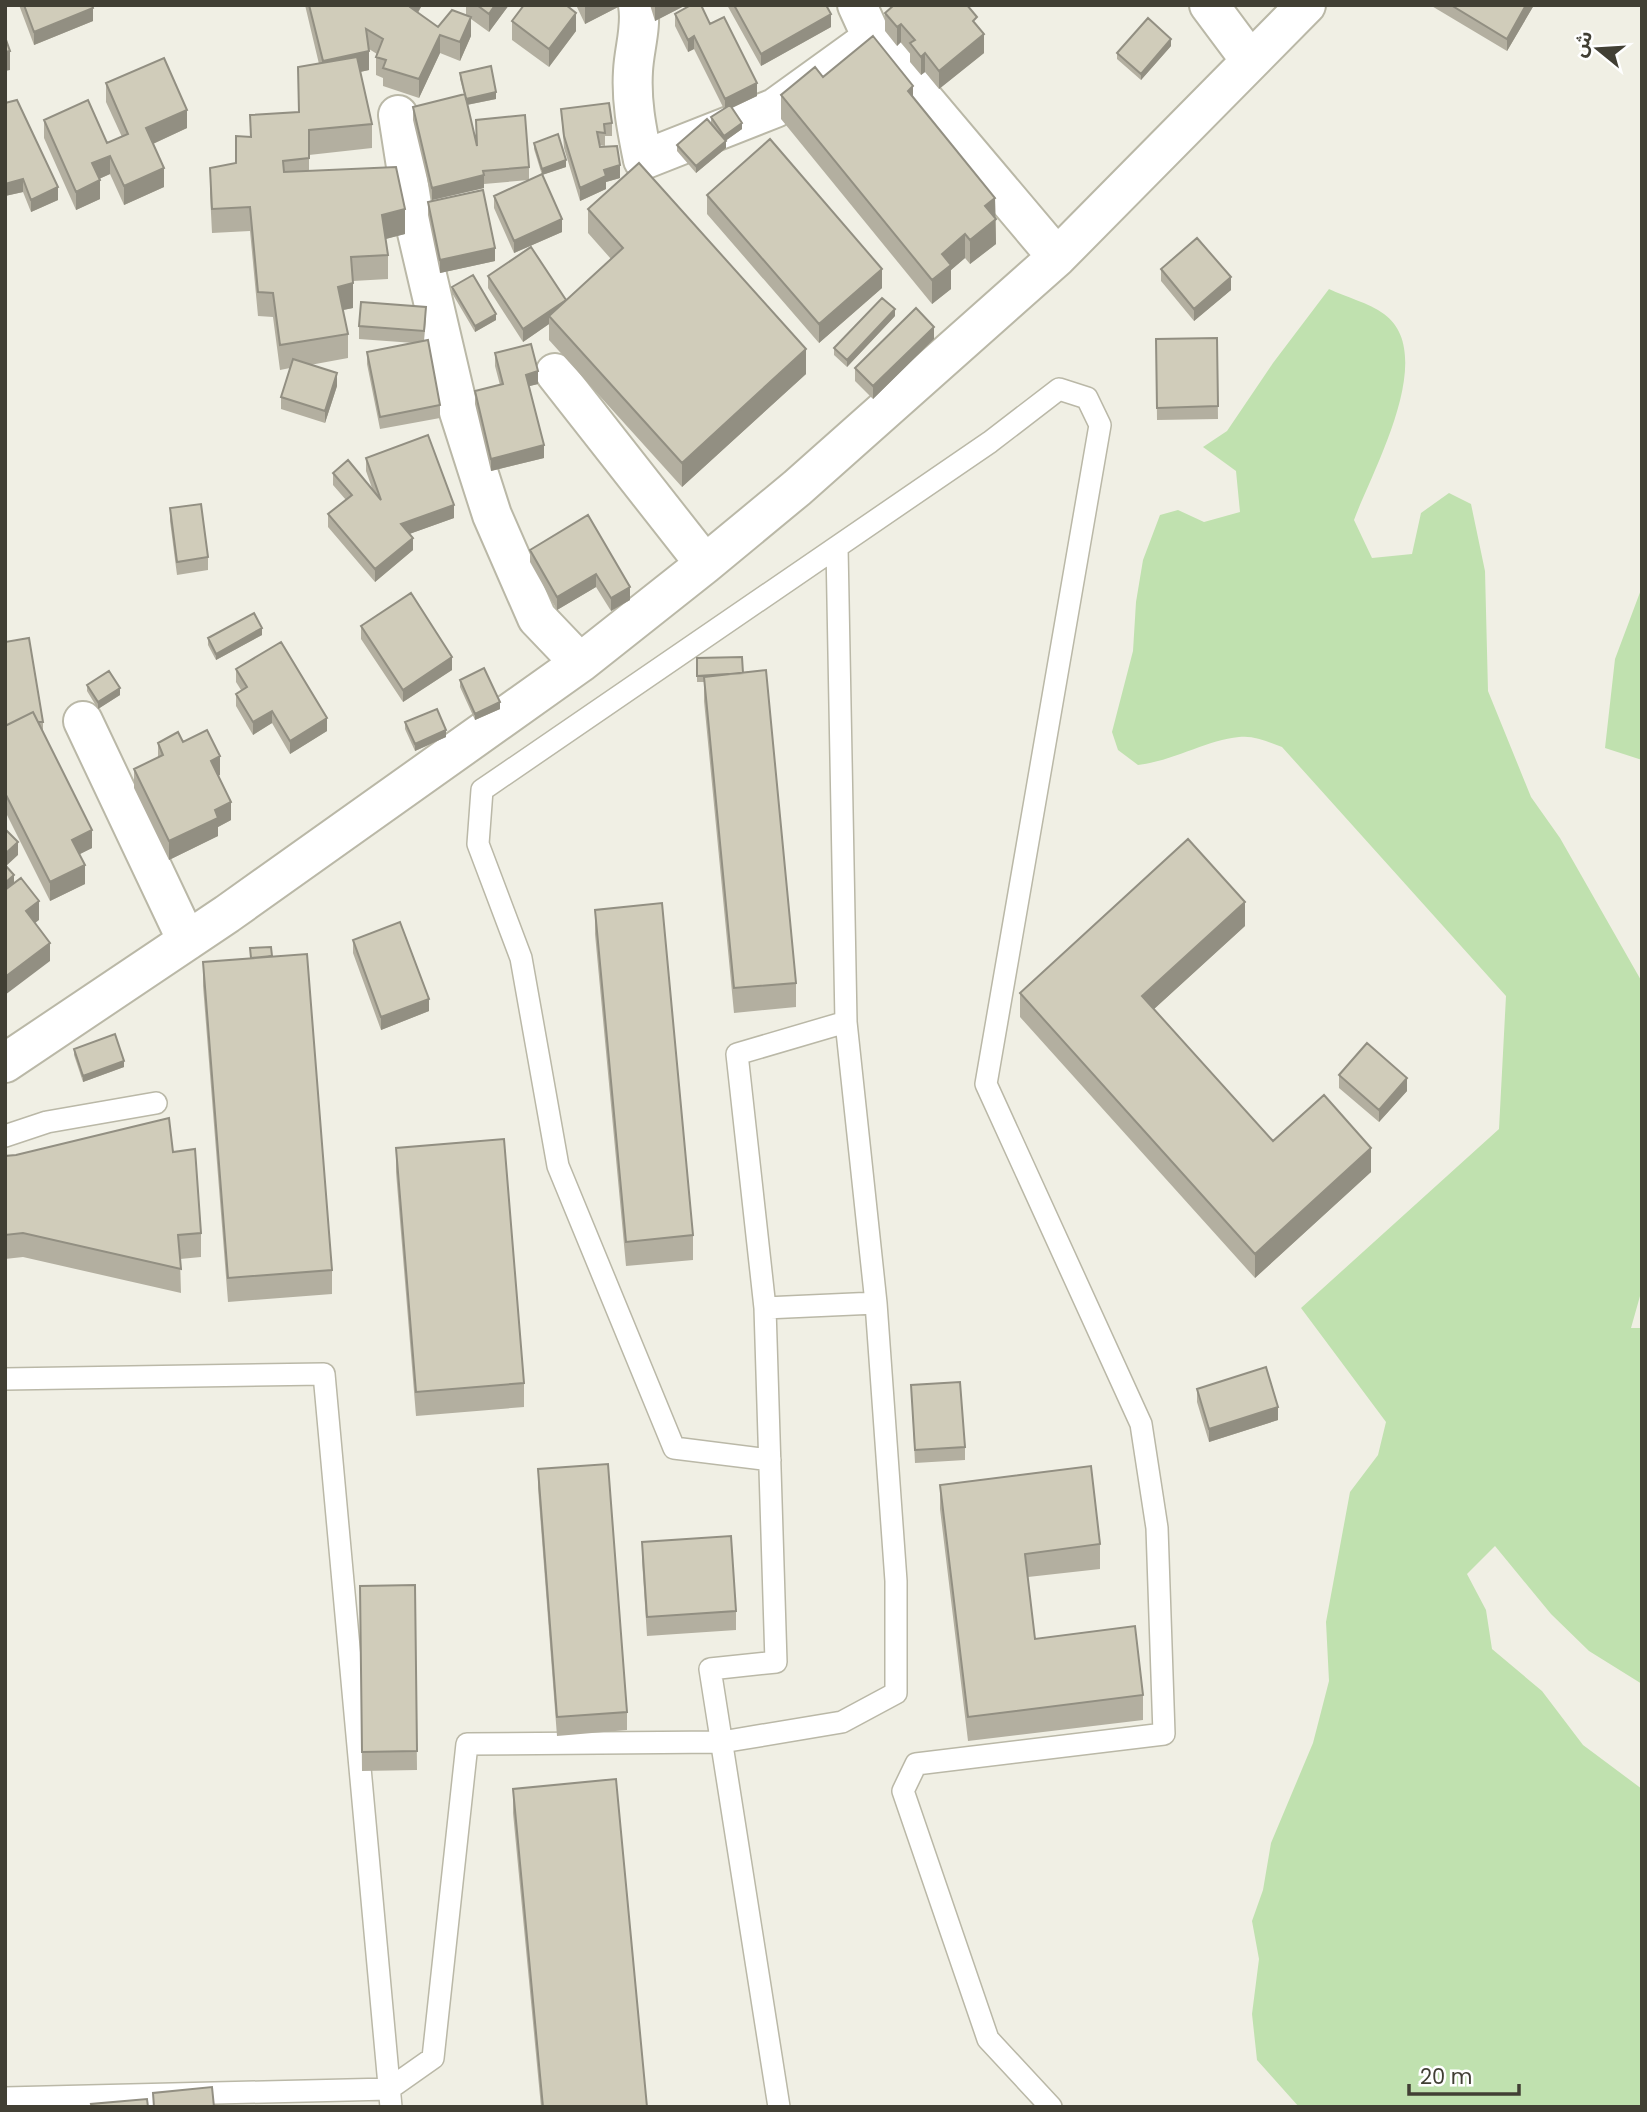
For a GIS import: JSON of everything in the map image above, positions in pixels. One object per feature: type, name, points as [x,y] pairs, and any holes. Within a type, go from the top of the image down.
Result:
[{"type":"street","points":[[638,5],[641,21],[633,71],[632,172],[775,108],[864,22],[1057,257]]},
{"type":"street","points":[[1209,5],[1250,60]]},
{"type":"street","points":[[5,1063],[187,940],[580,663],[705,564],[797,488],[1057,257],[1306,5]]},
{"type":"street","points":[[398,115],[415,223],[459,412],[492,515],[537,618],[580,663]]},
{"type":"street","points":[[555,373],[705,564]]},
{"type":"street","points":[[83,721],[187,940]]},
{"type":"lane","points":[[770,1460],[674,1448],[558,1166],[521,958],[478,844],[482,790],[990,442],[1059,389],[1087,398],[1100,425],[986,1084],[1141,1424],[1157,1528],[1164,1734],[916,1764],[904,1791],[988,2039],[1051,2107]]},
{"type":"lane","points":[[5,2098],[390,2098],[433,2058],[467,1744],[722,1742],[842,1722],[896,1693],[896,1581],[876,1303],[846,1022],[837,547]]},
{"type":"lane","points":[[779,2107],[710,1669],[776,1662],[765,1308],[737,1054],[846,1022]]},
{"type":"lane","points":[[5,1136],[47,1122],[156,1103]]},
{"type":"lane","points":[[765,1308],[876,1303]]},
{"type":"lane","points":[[5,1379],[324,1374],[390,2098]]},
{"type":"green space","points":[[1329,289],[1384,314],[1399,332],[1405,356],[1403,384],[1396,414],[1354,520],[1372,558],[1412,554],[1421,513],[1449,493],[1471,504],[1485,571],[1488,691],[1531,797],[1560,838],[1642,982],[1642,1289],[1631,1328],[1642,1328],[1642,1684],[1589,1651],[1551,1614],[1495,1546],[1467,1574],[1486,1610],[1492,1649],[1542,1691],[1583,1745],[1642,1789],[1642,2107],[1299,2107],[1257,2060],[1252,2014],[1259,1959],[1252,1921],[1263,1890],[1271,1843],[1313,1743],[1329,1681],[1326,1622],[1350,1492],[1378,1455],[1386,1422],[1301,1308],[1499,1129],[1506,996],[1282,747],[1256,738],[1239,737],[1138,765],[1118,750],[1112,732],[1133,651],[1136,602],[1143,560],[1160,515],[1178,510],[1204,522],[1240,512],[1236,471],[1203,447],[1227,431],[1273,363]]},
{"type":"green space","points":[[1642,587],[1642,760],[1605,748],[1615,659]]},
{"type":"building","points":[[24,5],[92,5],[93,8],[34,32]]},
{"type":"building","points":[[309,5],[411,5],[410,7],[438,27],[452,10],[471,17],[460,42],[440,35],[419,79],[383,68],[386,60],[376,57],[383,39],[366,29],[369,51],[323,61]]},
{"type":"building","points":[[477,5],[495,5],[489,14]]},
{"type":"building","points":[[524,5],[566,5],[576,13],[549,49],[512,21]]},
{"type":"building","points":[[691,5],[701,5],[710,24],[724,17],[757,83],[725,99],[694,36],[688,40],[675,14]]},
{"type":"building","points":[[734,5],[826,5],[831,14],[761,54]]},
{"type":"building","points":[[894,5],[967,5],[977,17],[973,21],[984,34],[939,71],[925,53],[921,57],[910,43],[915,40],[901,24],[897,27],[885,13]]},
{"type":"building","points":[[1451,5],[1526,5],[1507,39]]},
{"type":"building","points":[[1148,18],[1171,39],[1141,74],[1117,53]]},
{"type":"building","points":[[873,36],[913,86],[908,91],[995,198],[985,206],[996,219],[970,240],[965,234],[942,254],[951,265],[932,280],[781,95],[815,67],[823,77]]},
{"type":"building","points":[[5,37],[10,51],[5,52]]},
{"type":"building","points":[[357,57],[372,124],[309,130],[309,158],[283,161],[284,172],[396,167],[405,209],[382,215],[388,255],[351,257],[353,283],[338,287],[348,334],[280,345],[273,293],[258,292],[250,207],[212,209],[210,168],[236,163],[236,136],[251,137],[250,115],[299,112],[298,67]]},
{"type":"building","points":[[164,58],[187,110],[146,128],[164,168],[124,186],[110,156],[92,163],[100,180],[76,192],[44,120],[88,100],[107,143],[128,134],[106,83]]},
{"type":"building","points":[[491,66],[496,92],[466,99],[460,73]]},
{"type":"building","points":[[465,94],[477,146],[476,120],[525,115],[529,167],[483,171],[484,175],[432,188],[413,107]]},
{"type":"building","points":[[17,100],[58,187],[31,200],[23,179],[5,184],[5,103]]},
{"type":"building","points":[[609,103],[612,123],[604,124],[605,133],[597,132],[600,147],[617,146],[620,165],[604,170],[606,176],[580,188],[564,136],[561,109]]},
{"type":"building","points":[[730,105],[742,123],[724,136],[711,117]]},
{"type":"building","points":[[707,119],[726,141],[696,166],[677,145]]},
{"type":"building","points":[[558,134],[566,160],[542,169],[534,143]]},
{"type":"building","points":[[770,139],[882,269],[819,324],[707,195]]},
{"type":"building","points":[[639,163],[806,349],[682,463],[549,316],[623,248],[588,209]]},
{"type":"building","points":[[542,174],[562,219],[514,241],[494,196]]},
{"type":"building","points":[[483,190],[495,248],[440,260],[428,202]]},
{"type":"building","points":[[1197,238],[1231,277],[1194,309],[1161,269]]},
{"type":"building","points":[[531,247],[566,300],[523,329],[488,276]]},
{"type":"building","points":[[473,275],[496,314],[475,326],[452,287]]},
{"type":"building","points":[[882,298],[895,309],[847,360],[834,348]]},
{"type":"building","points":[[361,302],[426,307],[424,331],[359,326]]},
{"type":"building","points":[[916,308],[934,327],[873,386],[855,368]]},
{"type":"building","points":[[1217,338],[1218,406],[1157,408],[1156,339]]},
{"type":"building","points":[[428,340],[440,405],[380,417],[367,352]]},
{"type":"building","points":[[531,344],[538,371],[526,375],[544,445],[491,459],[475,391],[503,384],[495,353]]},
{"type":"building","points":[[293,359],[337,373],[325,411],[281,397]]},
{"type":"building","points":[[428,435],[454,505],[401,524],[413,538],[375,569],[328,514],[352,495],[333,473],[348,460],[381,500],[366,458]]},
{"type":"building","points":[[201,504],[208,557],[177,562],[170,508]]},
{"type":"building","points":[[588,515],[630,587],[611,598],[596,574],[557,597],[530,550]]},
{"type":"building","points":[[411,593],[452,657],[403,690],[361,626]]},
{"type":"building","points":[[254,613],[262,628],[216,654],[208,638]]},
{"type":"building","points":[[29,638],[43,722],[38,722],[33,712],[5,726],[5,642]]},
{"type":"building","points":[[281,642],[327,718],[290,741],[272,711],[253,722],[236,694],[247,687],[236,669]]},
{"type":"building","points":[[742,657],[743,673],[697,676],[697,658]]},
{"type":"building","points":[[484,668],[500,702],[475,714],[460,680]]},
{"type":"building","points":[[766,670],[796,983],[734,988],[704,677]]},
{"type":"building","points":[[109,671],[120,688],[98,702],[87,685]]},
{"type":"building","points":[[437,709],[446,730],[415,744],[405,722]]},
{"type":"building","points":[[33,712],[92,830],[72,840],[85,865],[50,882],[5,793],[5,726]]},
{"type":"building","points":[[207,730],[220,756],[211,761],[231,802],[215,810],[218,818],[169,841],[134,769],[163,755],[158,743],[178,732],[183,742]]},
{"type":"building","points":[[5,829],[18,842],[5,854]]},
{"type":"building","points":[[1188,839],[1245,902],[1142,996],[1273,1141],[1324,1095],[1371,1148],[1255,1254],[1020,993]]},
{"type":"building","points":[[5,865],[14,875],[5,883]]},
{"type":"building","points":[[21,878],[39,901],[26,911],[50,943],[5,977],[5,890]]},
{"type":"building","points":[[662,903],[693,1235],[626,1242],[595,910]]},
{"type":"building","points":[[400,922],[429,999],[381,1017],[353,940]]},
{"type":"building","points":[[271,947],[272,956],[251,958],[250,948]]},
{"type":"building","points":[[307,954],[332,1270],[228,1278],[203,962]]},
{"type":"building","points":[[115,1034],[124,1061],[83,1076],[74,1049]]},
{"type":"building","points":[[1367,1043],[1407,1078],[1379,1110],[1339,1075]]},
{"type":"building","points":[[169,1118],[173,1152],[195,1149],[201,1233],[178,1235],[181,1269],[23,1233],[5,1235],[5,1156]]},
{"type":"building","points":[[504,1139],[524,1383],[416,1392],[396,1148]]},
{"type":"building","points":[[1266,1367],[1278,1407],[1209,1429],[1197,1389]]},
{"type":"building","points":[[960,1382],[965,1447],[915,1450],[911,1385]]},
{"type":"building","points":[[608,1464],[627,1712],[557,1717],[538,1469]]},
{"type":"building","points":[[1091,1466],[1100,1544],[1025,1554],[1035,1639],[1135,1626],[1143,1695],[968,1717],[940,1485]]},
{"type":"building","points":[[731,1536],[736,1611],[647,1617],[642,1542]]},
{"type":"building","points":[[415,1585],[417,1751],[362,1752],[360,1586]]},
{"type":"building","points":[[616,1779],[647,2107],[543,2107],[513,1789]]},
{"type":"building","points":[[212,2087],[214,2107],[154,2107],[153,2093]]},
{"type":"building","points":[[147,2099],[148,2107],[92,2107],[91,2104]]}]
